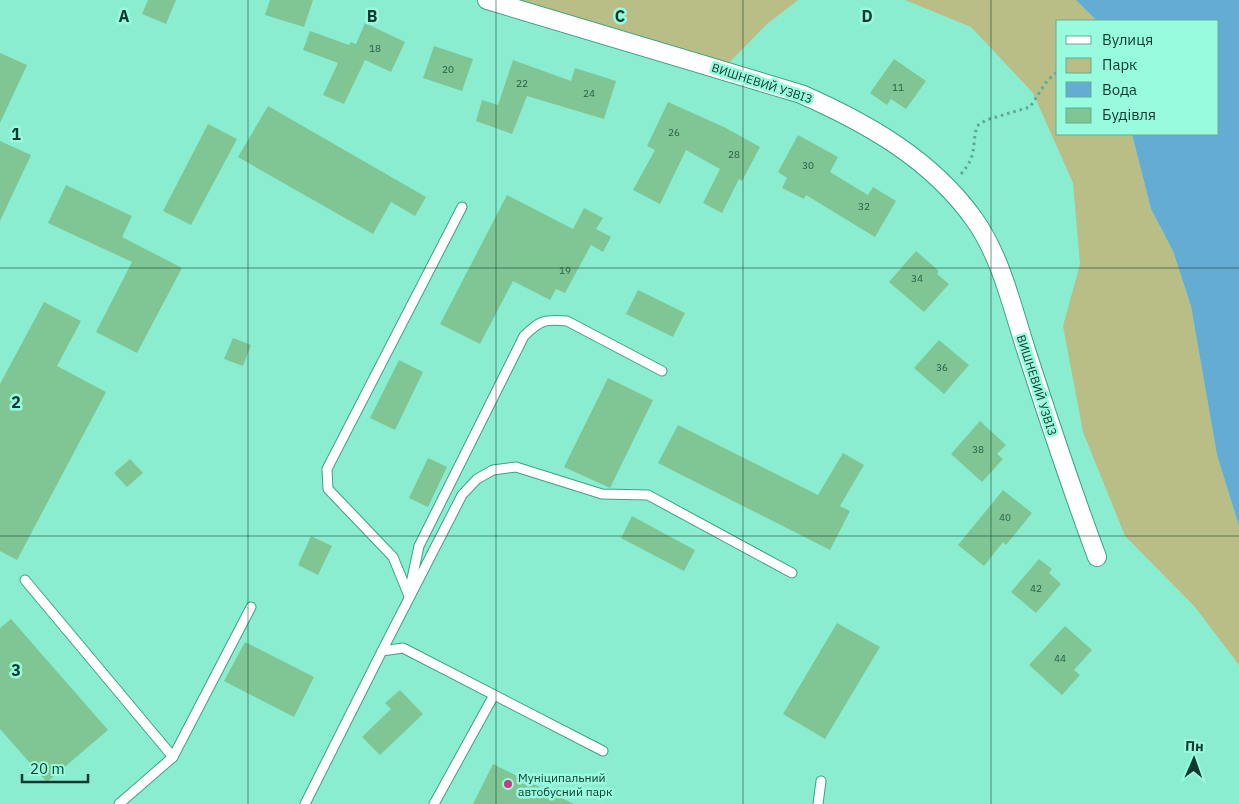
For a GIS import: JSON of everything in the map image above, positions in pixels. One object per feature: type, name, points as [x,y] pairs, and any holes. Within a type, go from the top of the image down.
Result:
[{"type":"street","name":"ВИШНЕВИЙ УЗВІЗ","points":[[487,0],[801,94],[839,110],[875,131],[938,177],[975,220],[999,270],[1063,464],[1097,557]]},
{"type":"lane","points":[[409,596],[393,557],[328,489],[328,469],[462,208]]},
{"type":"lane","points":[[409,596],[419,546],[524,336],[539,322],[552,319],[567,320],[662,371]]},
{"type":"lane","points":[[305,804],[409,596],[462,495],[477,479],[493,470],[516,467],[602,494],[648,494],[792,574]]},
{"type":"lane","points":[[25,580],[173,757]]},
{"type":"lane","points":[[119,804],[173,757],[251,606]]},
{"type":"lane","points":[[382,651],[403,648],[603,751]]},
{"type":"lane","points":[[434,804],[494,695]]},
{"type":"lane","points":[[818,804],[821,781]]},
{"type":"path","points":[[970,163],[974,157],[973,140],[978,126],[986,120],[1030,107],[1047,81],[1056,73]]},
{"type":"green space","points":[[487,0],[798,0],[767,24],[722,70]]},
{"type":"green space","points":[[905,0],[1076,0],[1096,20],[1056,20],[1056,135],[1132,135],[1151,209],[1173,251],[1191,306],[1217,455],[1239,526],[1239,665],[1195,607],[1125,536],[1083,432],[1063,326],[1080,264],[1073,183],[1033,93],[971,27]]},
{"type":"water","points":[[1076,0],[1239,0],[1239,526],[1217,455],[1191,306],[1173,251],[1151,209],[1132,135],[1219,135],[1219,20],[1096,20]]},
{"type":"building","points":[[148,0],[176,0],[166,24],[142,14]]},
{"type":"building","points":[[270,0],[313,0],[304,27],[265,15]]},
{"type":"building","points":[[365,23],[405,42],[391,72],[365,60],[344,104],[323,95],[338,63],[303,50],[310,31],[349,45],[351,42],[356,44]]},
{"type":"building","points":[[434,46],[473,59],[462,91],[423,78]]},
{"type":"building","points":[[0,53],[27,65],[0,123]]},
{"type":"building","points":[[894,59],[926,81],[906,109],[891,99],[887,105],[870,93]]},
{"type":"building","points":[[513,60],[571,81],[575,68],[616,81],[604,119],[527,96],[512,134],[476,121],[482,100],[498,105]]},
{"type":"building","points":[[668,102],[726,128],[760,147],[742,181],[739,179],[722,213],[703,203],[720,169],[686,150],[660,204],[633,190],[655,150],[647,146]]},
{"type":"building","points":[[268,106],[426,197],[415,216],[391,202],[373,234],[238,157]]},
{"type":"building","points":[[208,124],[237,139],[191,225],[163,211]]},
{"type":"building","points":[[798,135],[838,157],[830,172],[868,195],[873,187],[896,201],[875,237],[806,195],[804,199],[782,188],[787,178],[778,172]]},
{"type":"building","points":[[0,141],[31,155],[0,221]]},
{"type":"building","points":[[66,185],[132,216],[122,237],[182,268],[137,353],[96,332],[132,262],[48,223]]},
{"type":"building","points":[[507,195],[573,229],[584,208],[603,218],[596,229],[611,237],[603,252],[591,245],[565,293],[556,289],[550,300],[513,281],[480,344],[440,324]]},
{"type":"building","points":[[916,251],[939,271],[937,274],[949,284],[924,312],[889,282]]},
{"type":"building","points":[[638,290],[685,313],[673,337],[626,314]]},
{"type":"building","points":[[44,302],[81,321],[57,366],[106,392],[17,560],[0,551],[0,384]]},
{"type":"building","points":[[233,338],[251,345],[243,366],[224,359]]},
{"type":"building","points":[[939,340],[969,365],[944,394],[914,368]]},
{"type":"building","points":[[399,360],[423,372],[395,430],[370,418]]},
{"type":"building","points":[[608,378],[653,400],[610,488],[564,467]]},
{"type":"building","points":[[980,421],[1006,445],[997,454],[1003,459],[982,482],[951,454]]},
{"type":"building","points":[[678,425],[818,495],[843,453],[864,465],[840,506],[850,511],[830,550],[658,463]]},
{"type":"building","points":[[428,458],[447,467],[428,507],[409,498]]},
{"type":"building","points":[[130,459],[143,473],[127,487],[114,473]]},
{"type":"building","points":[[1003,490],[1032,513],[1006,545],[1003,542],[984,566],[958,545]]},
{"type":"building","points":[[632,516],[695,550],[684,571],[621,538]]},
{"type":"building","points":[[311,536],[332,546],[318,575],[298,565]]},
{"type":"building","points":[[1039,559],[1052,569],[1049,573],[1061,584],[1036,613],[1011,592]]},
{"type":"building","points":[[11,619],[108,730],[47,782],[0,729],[0,628]]},
{"type":"building","points":[[837,623],[880,647],[825,739],[783,714]]},
{"type":"building","points":[[1065,626],[1092,650],[1074,670],[1080,675],[1062,695],[1029,665]]},
{"type":"building","points":[[245,642],[314,677],[294,717],[224,681]]},
{"type":"building","points":[[400,690],[423,714],[380,755],[362,737],[391,709],[385,703]]},
{"type":"building","name":"Муніципальний автобусний парк","points":[[493,764],[574,804],[473,804]]},
{"type":"place","name":"Муніципальний автобусний парк","points":[[508,784]]}]
